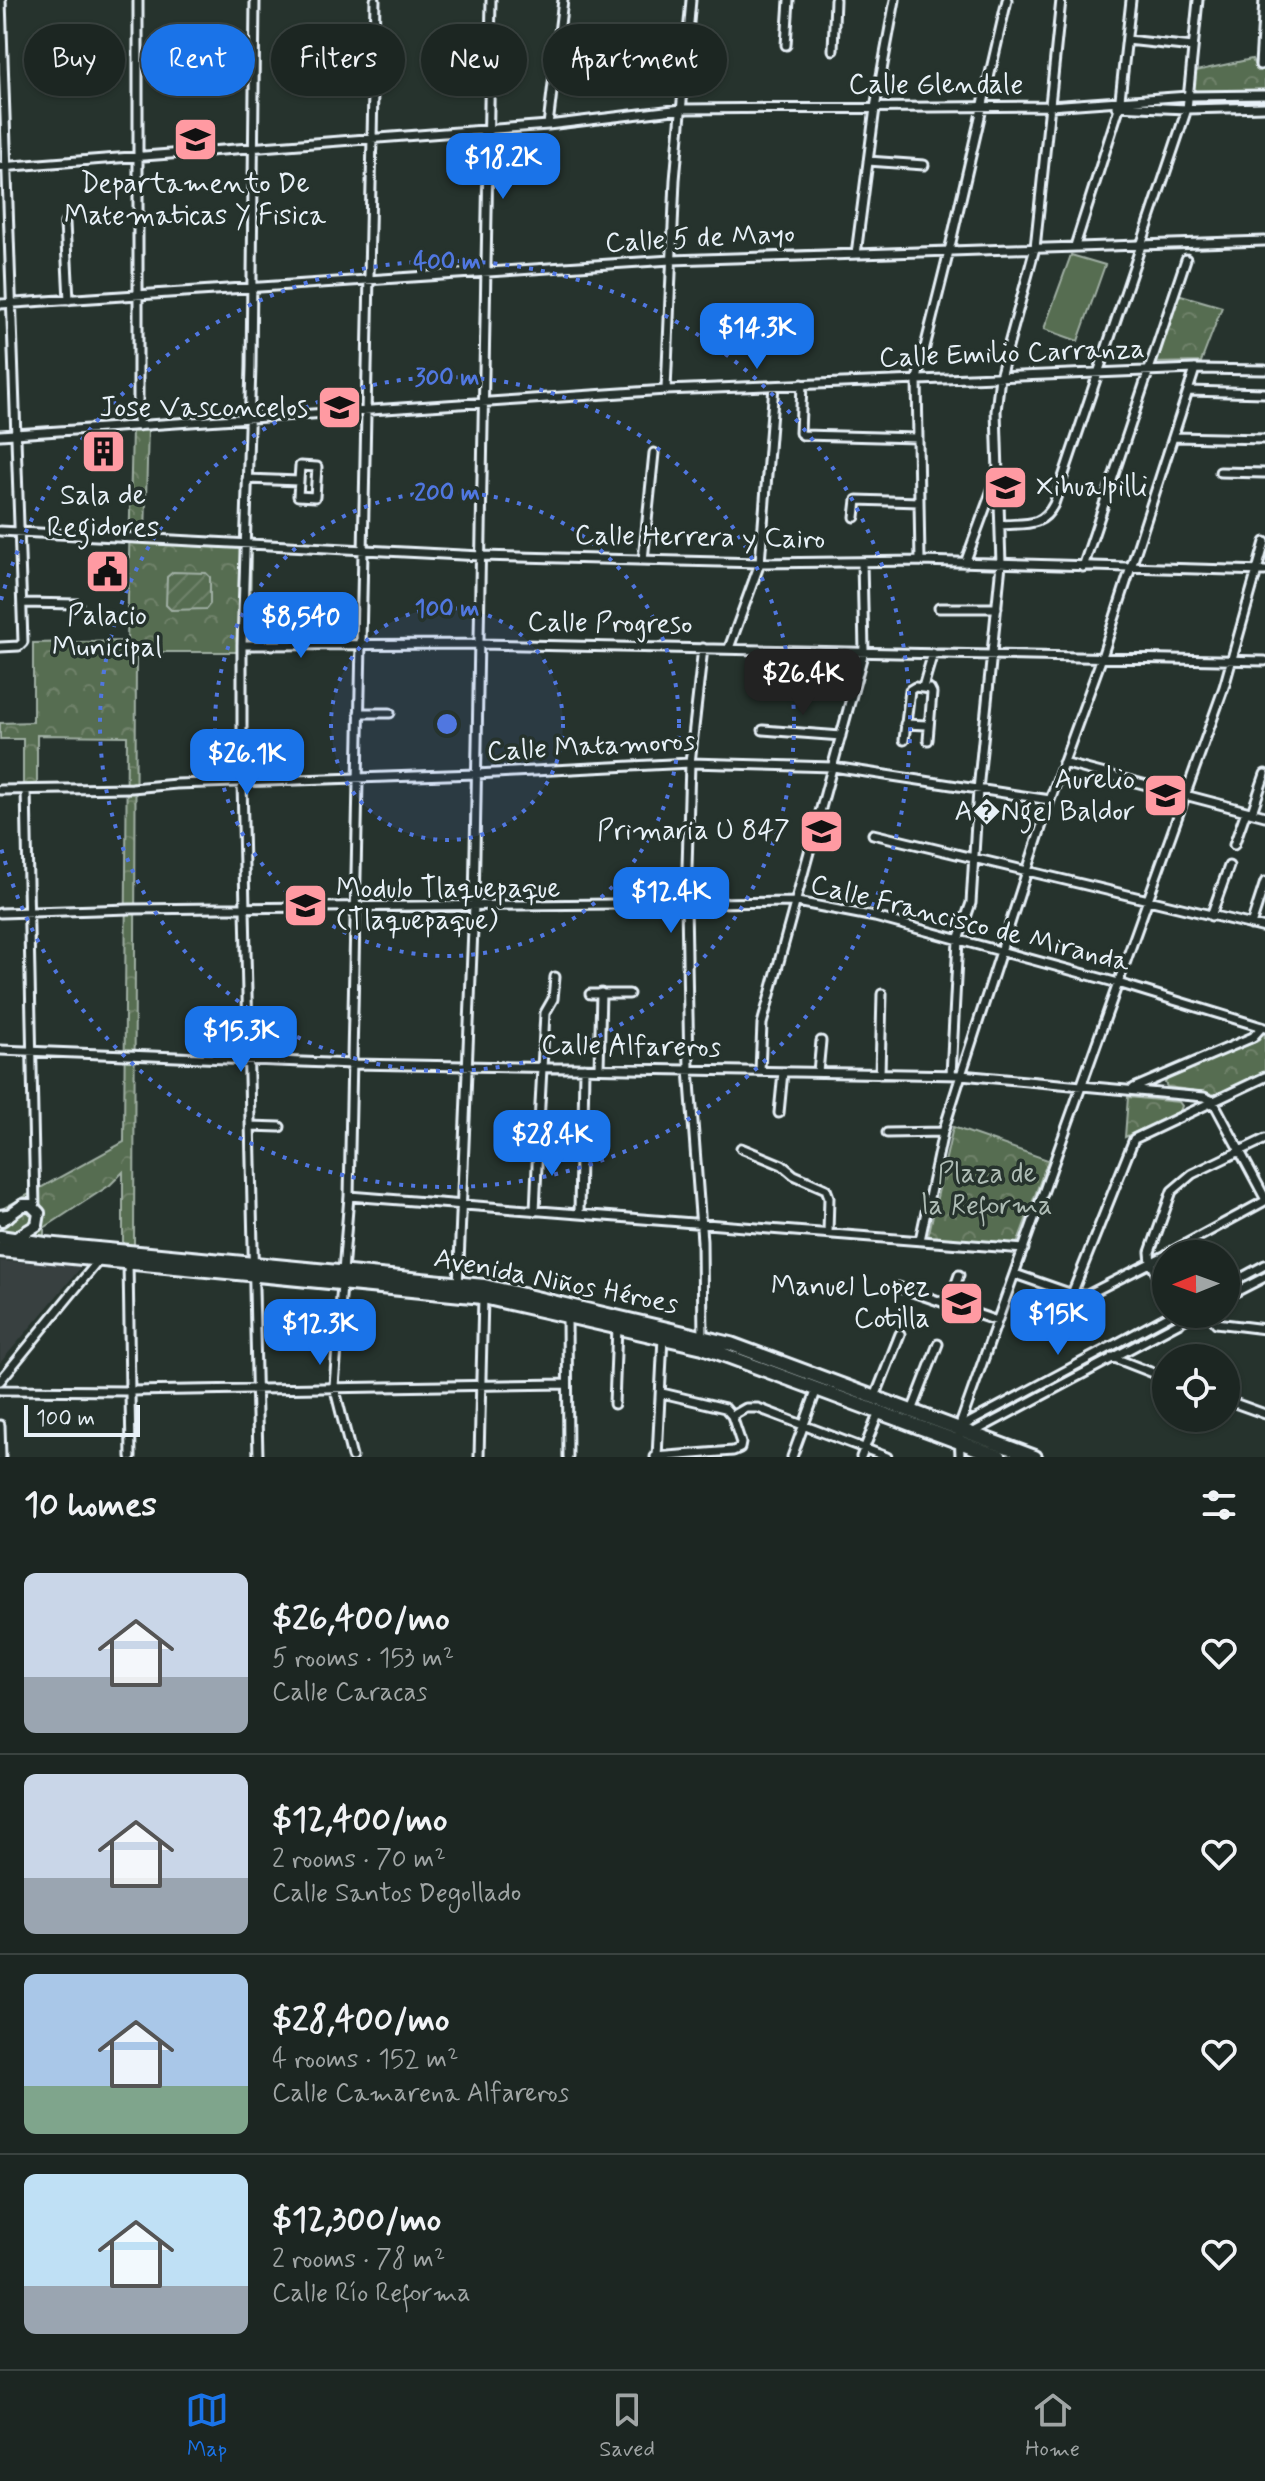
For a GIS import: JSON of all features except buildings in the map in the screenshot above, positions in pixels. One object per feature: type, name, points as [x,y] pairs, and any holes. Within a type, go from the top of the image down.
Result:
[{"type":"main road","points":[[0,1249],[37,1225],[39,1213],[35,1207],[23,1205],[2,1218]]},
{"type":"main road","name":"Avenida Niños Héroes","points":[[0,1237],[254,1269],[458,1288],[703,1342],[879,1412],[958,1434],[972,1433],[1035,1457]]},
{"type":"main road","name":"Avenida Niños Héroes","points":[[0,1249],[99,1260],[254,1269]]},
{"type":"main road","name":"Avenida Niños Héroes","points":[[458,1288],[483,1297],[663,1337],[731,1344],[912,1411],[1000,1457]]},
{"type":"street","points":[[0,647],[21,645],[22,603],[3,167],[1,0]]},
{"type":"street","points":[[138,0],[138,426]]},
{"type":"street","points":[[255,0],[252,288],[243,545],[242,782],[258,1457]]},
{"type":"street","points":[[352,1457],[334,1386],[349,1196],[353,1064],[375,0]]},
{"type":"street","points":[[458,1288],[474,905],[491,0]]},
{"type":"street","points":[[548,125],[563,0]]},
{"type":"street","points":[[666,390],[671,260],[691,0]]},
{"type":"street","points":[[786,45],[789,0]]},
{"type":"street","points":[[833,50],[835,0]]},
{"type":"street","points":[[856,254],[875,108],[895,0]]},
{"type":"street","points":[[920,561],[917,379],[1007,0]]},
{"type":"street","points":[[951,1075],[958,940],[971,903],[978,790],[1001,564],[996,411],[1000,377],[1035,248],[1061,0]]},
{"type":"street","points":[[1075,246],[1116,104],[1131,0]]},
{"type":"street","points":[[1001,525],[1040,521],[1048,516],[1187,109],[1198,0]]},
{"type":"street","points":[[1260,65],[1264,0]]},
{"type":"street","points":[[1127,40],[1193,47]]},
{"type":"street","name":"Calle Glendale","points":[[3,167],[489,127],[548,125],[682,109],[1050,106],[1116,104],[1188,96],[1265,95]]},
{"type":"street","name":"Calle Glendale","points":[[1116,104],[1187,109],[1265,107]]},
{"type":"street","points":[[868,161],[924,165]]},
{"type":"street","points":[[65,223],[69,300]]},
{"type":"street","name":"Calle 5 de Mayo","points":[[0,304],[671,260],[1265,241]]},
{"type":"street","points":[[1083,567],[1186,259]]},
{"type":"street","points":[[920,1240],[943,1132],[1050,800],[1102,657],[1195,369]]},
{"type":"street","name":"Calle Emilio Carranza","points":[[0,435],[666,390],[1195,369],[1265,370]]},
{"type":"street","points":[[802,384],[800,433],[803,435],[917,438]]},
{"type":"street","points":[[729,648],[760,563],[774,386]]},
{"type":"street","points":[[1188,391],[1265,393]]},
{"type":"street","points":[[1174,437],[1265,439]]},
{"type":"street","points":[[643,560],[654,453]]},
{"type":"street","points":[[300,466],[317,467],[315,497],[298,496],[299,481],[300,466]]},
{"type":"street","points":[[1220,472],[1265,473]]},
{"type":"street","points":[[965,563],[999,473]]},
{"type":"street","points":[[247,479],[299,481]]},
{"type":"street","points":[[855,517],[857,500],[919,502]]},
{"type":"street","name":"Calle Herrera y Cairo","points":[[0,531],[481,556],[760,563],[920,561],[1265,571]]},
{"type":"street","points":[[960,1457],[958,1434],[1185,795],[1231,660],[1265,542]]},
{"type":"street","points":[[760,1071],[762,1024],[864,651],[862,562]]},
{"type":"street","points":[[22,603],[78,604]]},
{"type":"street","points":[[939,608],[997,608]]},
{"type":"street","name":"Calle Progreso","points":[[242,645],[480,644],[1265,661]]},
{"type":"street","points":[[703,648],[690,763],[686,903],[689,1069],[698,1223],[702,1241],[703,1342]]},
{"type":"street","points":[[923,687],[933,653]]},
{"type":"street","points":[[904,740],[911,689],[923,687],[932,693],[928,740]]},
{"type":"street","points":[[359,713],[390,713]]},
{"type":"street","points":[[905,724],[927,725]]},
{"type":"street","points":[[763,730],[841,736]]},
{"type":"street","name":"Calle Matamoros","points":[[0,790],[132,788],[690,763],[833,767],[1050,800]]},
{"type":"street","points":[[1063,763],[1265,816]]},
{"type":"street","points":[[1234,845],[1265,774]]},
{"type":"street","points":[[26,790],[35,1207]]},
{"type":"street","points":[[873,834],[1265,928]]},
{"type":"street","points":[[1211,916],[1229,866]]},
{"type":"street","points":[[1251,925],[1265,882]]},
{"type":"street","name":"Calle Francisco de Miranda","points":[[0,913],[245,907],[797,902],[875,917],[1118,983],[1264,1027]]},
{"type":"street","points":[[539,1123],[545,1013],[553,999],[555,977]]},
{"type":"street","points":[[599,1068],[601,993]]},
{"type":"street","points":[[590,994],[629,994]]},
{"type":"street","points":[[880,1074],[882,994]]},
{"type":"street","name":"Calle Alfareros","points":[[1132,1089],[1253,1037],[1264,1027]]},
{"type":"street","points":[[818,1072],[821,1041]]},
{"type":"street","name":"Calle Alfareros","points":[[0,1050],[353,1064],[961,1075],[1132,1089],[1204,1097],[1213,1101]]},
{"type":"street","points":[[583,1125],[584,1068]]},
{"type":"street","points":[[779,1113],[783,1072]]},
{"type":"street","points":[[1072,1294],[1134,1139],[1265,1077]]},
{"type":"street","points":[[1192,1240],[1265,1200],[1213,1101]]},
{"type":"street","points":[[250,1126],[280,1127]]},
{"type":"street","points":[[887,1133],[943,1132]]},
{"type":"street","points":[[1015,1274],[1072,1294],[1087,1295],[1151,1263],[1152,1244],[1175,1188],[1192,1174],[1265,1139]]},
{"type":"street","points":[[535,1211],[538,1144]]},
{"type":"street","points":[[741,1148],[782,1165],[794,1175],[826,1189],[829,1197],[828,1233]]},
{"type":"street","points":[[579,1214],[580,1155]]},
{"type":"street","points":[[349,1196],[1024,1249]]},
{"type":"street","points":[[0,1381],[99,1260]]},
{"type":"street","points":[[128,1262],[131,1457]]},
{"type":"street","points":[[1240,1279],[1263,1268]]},
{"type":"street","points":[[948,1306],[959,1275]]},
{"type":"street","points":[[1245,1276],[1263,1280]]},
{"type":"street","points":[[1240,1291],[1263,1280]]},
{"type":"street","points":[[898,1287],[997,1321]]},
{"type":"street","points":[[479,1457],[483,1297]]},
{"type":"street","points":[[567,1315],[568,1457]]},
{"type":"street","points":[[958,1434],[1152,1324]]},
{"type":"street","points":[[1240,1326],[1265,1329]]},
{"type":"street","points":[[614,1404],[617,1327]]},
{"type":"street","points":[[972,1433],[1169,1328]]},
{"type":"street","points":[[875,1397],[900,1334]]},
{"type":"street","points":[[662,1393],[725,1408],[732,1416],[741,1443],[737,1450],[656,1457],[663,1337]]},
{"type":"street","points":[[912,1411],[938,1344]]},
{"type":"street","points":[[1106,1348],[1112,1358],[1152,1373]]},
{"type":"street","points":[[0,1390],[567,1384]]},
{"type":"street","points":[[792,1457],[817,1389]]},
{"type":"street","points":[[1240,1405],[1265,1414]]},
{"type":"street","points":[[732,1416],[752,1407],[887,1457]]},
{"type":"street","points":[[861,1457],[879,1412]]},
{"type":"street","points":[[0,1425],[1,1457]]},
{"type":"shaded area","points":[[0,1261],[83,1265],[0,1363]]},
{"type":"green space","points":[[1252,59],[1257,71],[1265,69],[1265,93],[1189,95],[1191,72]]},
{"type":"green space","points":[[1071,255],[1105,265],[1078,341],[1044,329]]},
{"type":"green space","points":[[1174,293],[1222,307],[1201,362],[1152,363]]},
{"type":"green space","points":[[148,427],[145,536],[251,541],[250,652],[136,652],[134,1246],[123,1244],[123,1172],[110,1185],[44,1228],[44,1236],[0,1231],[0,1210],[124,1142],[127,736],[37,735],[37,787],[23,788],[23,739],[0,739],[0,723],[33,722],[33,643],[127,641],[132,429]]},
{"type":"green space","points":[[173,572],[206,573],[210,577],[210,604],[206,609],[171,610],[166,605],[167,577]]},
{"type":"green space","points":[[1262,1032],[1265,1033],[1265,1073],[1214,1096],[1167,1087],[1168,1077],[1258,1041]]},
{"type":"green space","points":[[1128,1097],[1179,1102],[1182,1106],[1180,1111],[1125,1137]]},
{"type":"green space","name":"Plaza de la Reforma","points":[[953,1127],[1048,1160],[1017,1244],[928,1237]]},
{"type":"green space","points":[[1152,1326],[1165,1328],[1112,1358],[1108,1351]]},
{"type":"green space","points":[[1103,1350],[1108,1357],[978,1430],[974,1423]]},
{"type":"place","name":"Departamento De Matematicas Y Fisica","points":[[195,139]]},
{"type":"place","name":"Jose Vasconcelos","points":[[339,408]]},
{"type":"place","name":"Sala de Regidores","points":[[103,451]]},
{"type":"place","name":"Xihualpilli","points":[[1005,487]]},
{"type":"place","name":"Palacio Municipal","points":[[107,571]]},
{"type":"place","name":"Aurelio A�Ngel Baldor","points":[[1166,796]]},
{"type":"place","name":"Primaria U 847","points":[[821,831]]},
{"type":"place","name":"Modulo Tlaquepaque (Tlaquepaque)","points":[[305,905]]},
{"type":"place","name":"Manuel Lopez Cotilla","points":[[961,1303]]}]
